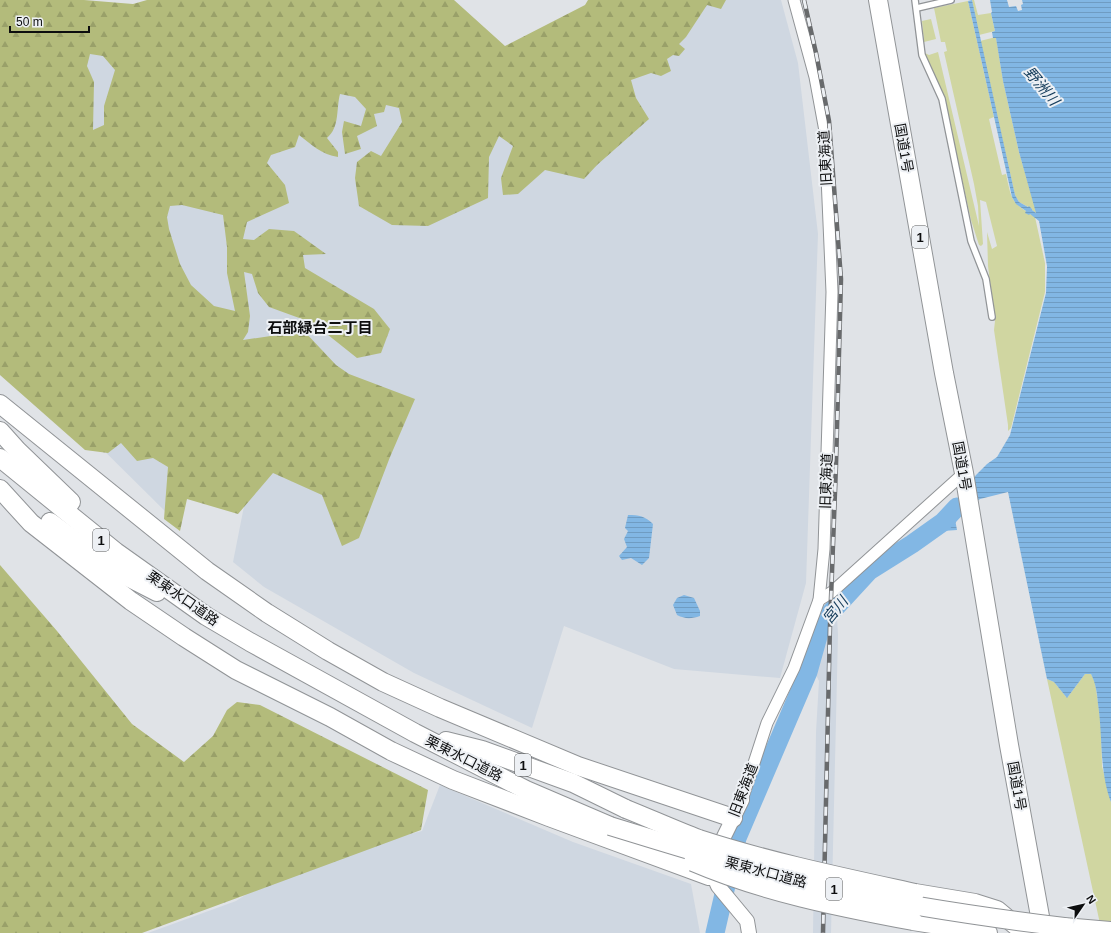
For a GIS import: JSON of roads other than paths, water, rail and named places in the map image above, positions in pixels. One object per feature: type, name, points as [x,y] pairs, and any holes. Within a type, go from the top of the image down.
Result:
[{"type":"highway","name":"国道1号","points":[[878,0],[944,373],[965,478],[1008,737],[1043,933]]},
{"type":"highway","points":[[0,404],[207,572],[267,613],[328,651],[383,682],[440,708],[578,766],[733,818]]},
{"type":"highway","points":[[0,431],[17,450],[81,511],[206,616]]},
{"type":"highway","name":"栗東水口道路","points":[[0,458],[116,552],[206,616],[303,672],[415,733],[526,790],[610,826],[727,862],[846,892],[964,915],[1111,931]]},
{"type":"highway","points":[[0,486],[116,571],[206,616]]},
{"type":"highway","points":[[0,489],[31,523],[131,601],[236,670],[330,717],[391,751],[453,780],[716,883]]},
{"type":"highway","name":"1","points":[[415,733],[482,750],[573,783],[626,808],[698,838],[753,856],[915,893],[975,903],[997,910],[1020,929],[1028,933]]},
{"type":"highway","name":"1","points":[[610,826],[744,882],[856,910],[988,933]]},
{"type":"street","name":"旧東海道","points":[[716,883],[712,861],[742,800],[767,723],[794,668],[819,600],[824,549],[832,292],[824,132],[816,77],[794,0]]},
{"type":"street","points":[[819,600],[832,592],[965,478]]},
{"type":"street","points":[[716,883],[740,911],[747,922],[749,933]]},
{"type":"lane","points":[[915,0],[922,55],[942,99],[971,241],[986,279],[992,317]]},
{"type":"lane","points":[[917,8],[951,0]]},
{"type":"water","name":"野洲川","points":[[972,0],[1015,195],[1019,202],[1028,207],[1029,206],[1036,213],[1019,152],[1003,81],[996,38],[993,38],[992,32],[995,31],[990,0],[1007,0],[1009,7],[1016,6],[1018,11],[1022,10],[1022,0],[1111,0],[1111,802],[1107,790],[1103,766],[1100,716],[1094,681],[1091,674],[1085,674],[1067,698],[1054,682],[1047,679],[1008,492],[980,499],[955,519],[957,530],[943,531],[937,522],[958,500],[976,475],[997,457],[1010,435],[1046,293],[1047,266],[1039,221],[1030,214],[1025,213],[1026,211],[1016,204],[1012,197],[968,1]]},
{"type":"water","points":[[628,515],[642,516],[653,524],[649,558],[642,565],[631,558],[622,560],[619,556],[627,547],[624,539],[628,531],[625,528]]},
{"type":"water","points":[[684,595],[694,598],[700,611],[700,616],[688,618],[677,615],[673,605],[677,598]]},
{"type":"waterway","name":"宮川","points":[[715,933],[737,838],[808,672],[822,622],[869,571],[912,544],[943,522],[957,507]]},
{"type":"railway","points":[[804,0],[829,121],[841,279],[830,625],[823,933]]},
{"type":"district","name":"石部緑台二丁目","points":[[320,327]]}]
